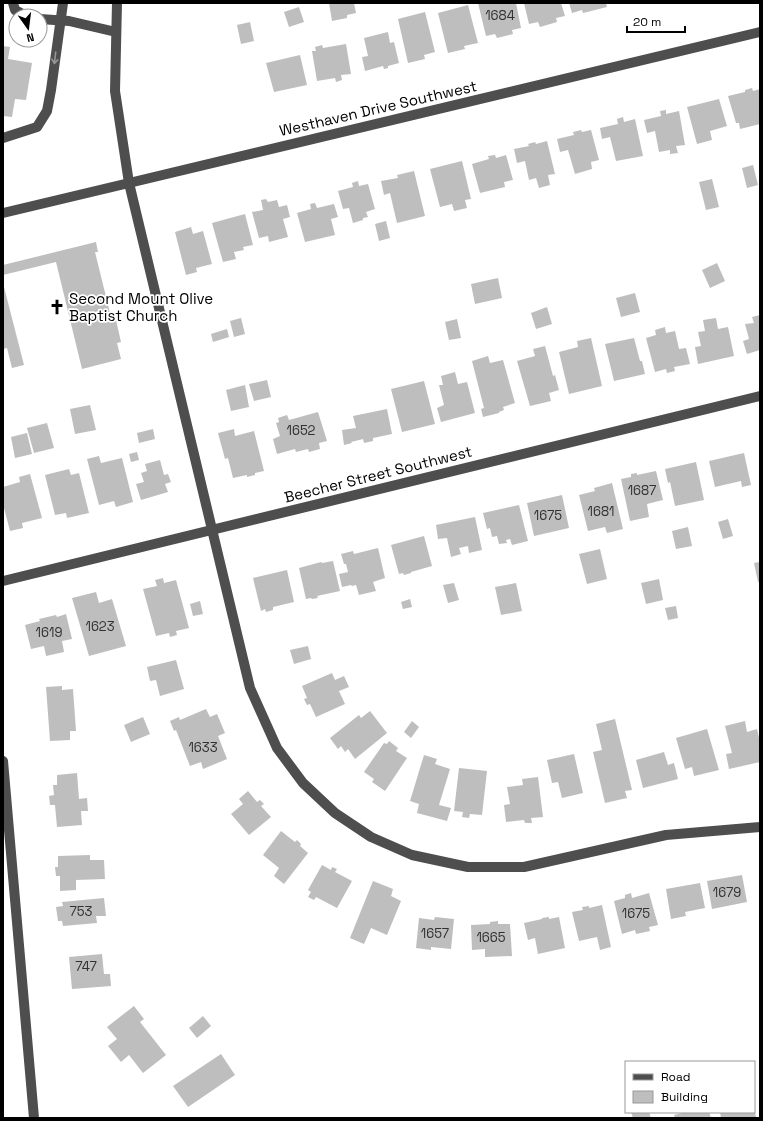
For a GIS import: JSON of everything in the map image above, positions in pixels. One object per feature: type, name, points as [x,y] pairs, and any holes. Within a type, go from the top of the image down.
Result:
[{"type":"street","points":[[3,138],[37,127],[47,111],[62,3]]},
{"type":"street","points":[[117,3],[115,91],[129,183],[250,688],[277,748],[303,783],[335,813],[372,837],[412,855],[468,867],[524,866],[666,835],[760,826]]},
{"type":"street","points":[[48,19],[60,20],[116,32]]},
{"type":"street","name":"Westhaven Drive Southwest","points":[[3,213],[760,32]]},
{"type":"street","name":"Beecher Street Southwest","points":[[3,581],[760,396]]},
{"type":"street","points":[[3,761],[7,854],[34,1118]]},
{"type":"building","points":[[329,3],[354,3],[356,13],[347,15],[347,18],[332,21]]},
{"type":"building","points":[[478,3],[516,3],[521,28],[512,30],[513,34],[497,38],[495,34],[486,36]]},
{"type":"building","points":[[524,3],[561,3],[565,16],[556,18],[557,22],[540,27],[538,22],[529,24]]},
{"type":"building","points":[[569,3],[606,3],[607,7],[583,13],[582,10],[572,13]]},
{"type":"building","points":[[468,5],[478,43],[464,46],[465,49],[448,53],[438,13]]},
{"type":"building","points":[[299,7],[304,22],[289,27],[284,12]]},
{"type":"building","points":[[425,12],[435,52],[424,55],[425,59],[408,63],[398,19]]},
{"type":"building","points":[[250,22],[254,41],[241,44],[237,25]]},
{"type":"building","points":[[388,32],[390,43],[394,42],[399,63],[388,66],[388,68],[384,69],[383,66],[365,71],[362,57],[368,56],[364,38]]},
{"type":"building","points":[[346,44],[351,74],[341,75],[342,80],[336,82],[335,78],[317,81],[312,51],[316,51],[315,47],[322,45],[323,48]]},
{"type":"building","points":[[3,46],[10,48],[8,59],[32,63],[26,100],[15,99],[12,117],[3,116]]},
{"type":"building","points":[[300,55],[307,85],[274,92],[266,63]]},
{"type":"building","points":[[752,88],[753,91],[760,89],[760,124],[740,129],[739,123],[736,123],[728,96],[745,92],[745,90]]},
{"type":"building","points":[[719,99],[727,126],[710,131],[712,140],[697,144],[687,107]]},
{"type":"building","points":[[666,110],[666,114],[679,111],[685,145],[676,146],[678,153],[670,154],[670,150],[659,152],[655,131],[647,133],[644,120],[661,116],[660,111]]},
{"type":"building","points":[[623,117],[624,122],[635,119],[643,156],[616,161],[610,137],[602,139],[600,128],[618,124],[617,119]]},
{"type":"building","points":[[581,130],[582,132],[591,130],[599,160],[591,162],[592,169],[575,174],[568,150],[560,152],[557,139],[574,135],[573,132]]},
{"type":"building","points":[[547,141],[555,174],[548,175],[550,185],[539,188],[536,178],[529,180],[525,161],[517,163],[514,149],[529,146],[528,144],[535,142],[536,144]]},
{"type":"building","points":[[495,155],[496,158],[506,155],[513,180],[504,182],[505,187],[480,193],[472,164],[489,159],[488,156]]},
{"type":"building","points":[[462,161],[471,199],[465,200],[467,208],[454,211],[452,204],[440,207],[430,169]]},
{"type":"building","points":[[753,165],[758,185],[747,188],[742,168]]},
{"type":"building","points":[[414,171],[425,216],[397,223],[390,193],[384,195],[381,181],[398,178],[397,175]]},
{"type":"building","points":[[712,179],[719,207],[706,210],[699,182]]},
{"type":"building","points":[[358,181],[359,186],[368,184],[375,209],[366,212],[368,217],[353,223],[349,208],[343,209],[338,191],[353,187],[352,183]]},
{"type":"building","points":[[266,199],[268,202],[277,200],[279,207],[287,205],[290,217],[283,219],[288,237],[269,242],[268,236],[259,238],[252,212],[263,210],[261,200]]},
{"type":"building","points":[[315,203],[317,208],[334,204],[338,217],[331,219],[335,235],[305,242],[297,213],[311,209],[310,204]]},
{"type":"building","points":[[245,214],[253,245],[243,247],[244,250],[234,252],[236,259],[223,262],[212,223]]},
{"type":"building","points":[[386,221],[390,238],[379,241],[375,224]]},
{"type":"building","points":[[191,227],[193,234],[203,231],[212,264],[196,268],[197,272],[186,275],[175,232]]},
{"type":"building","points":[[96,242],[98,252],[95,252],[112,321],[116,320],[121,342],[117,343],[121,359],[82,369],[56,262],[3,275],[3,265]]},
{"type":"building","points":[[717,263],[725,281],[710,288],[702,270]]},
{"type":"building","points":[[498,278],[502,298],[475,304],[471,284]]},
{"type":"building","points":[[3,283],[24,365],[12,368],[7,348],[3,349]]},
{"type":"building","points":[[635,293],[640,312],[621,317],[616,298]]},
{"type":"building","points":[[547,307],[552,324],[536,329],[531,313]]},
{"type":"building","points":[[760,315],[760,350],[747,354],[743,341],[749,339],[745,324],[754,323],[752,317]]},
{"type":"building","points":[[241,318],[245,334],[234,337],[230,321]]},
{"type":"building","points":[[716,318],[718,329],[728,327],[734,356],[698,364],[695,347],[701,346],[698,332],[705,331],[703,320]]},
{"type":"building","points":[[457,319],[461,338],[449,340],[445,322]]},
{"type":"building","points":[[665,327],[666,333],[675,331],[679,349],[686,348],[690,364],[674,367],[675,371],[667,373],[666,369],[655,372],[646,338],[656,335],[655,330]]},
{"type":"building","points":[[227,329],[229,337],[213,342],[211,334]]},
{"type":"building","points":[[591,338],[602,386],[569,394],[559,352],[578,347],[577,341]]},
{"type":"building","points":[[634,338],[645,374],[614,381],[605,344]]},
{"type":"building","points":[[545,346],[553,376],[555,375],[559,390],[549,393],[551,401],[530,406],[517,361],[535,356],[533,349]]},
{"type":"building","points":[[488,356],[490,363],[503,360],[515,403],[503,407],[504,410],[499,413],[483,417],[481,409],[484,408],[472,361]]},
{"type":"building","points":[[455,372],[458,384],[467,382],[475,413],[441,422],[437,408],[444,405],[439,385],[443,385],[441,376]]},
{"type":"building","points":[[267,380],[271,397],[254,401],[249,384]]},
{"type":"building","points":[[424,381],[435,424],[402,432],[391,389]]},
{"type":"building","points":[[245,385],[249,407],[231,411],[226,390]]},
{"type":"building","points":[[90,405],[96,430],[75,434],[70,409]]},
{"type":"building","points":[[387,409],[392,434],[373,438],[373,441],[364,443],[363,439],[344,445],[342,430],[356,428],[353,416]]},
{"type":"building","points":[[318,412],[327,441],[319,443],[320,449],[309,452],[308,449],[296,452],[295,449],[277,454],[273,439],[280,436],[276,423],[279,422],[278,418],[287,415],[289,420]]},
{"type":"building","points":[[47,423],[54,448],[34,453],[27,428]]},
{"type":"building","points":[[153,429],[155,439],[139,443],[137,433]]},
{"type":"building","points":[[234,429],[235,436],[254,431],[264,471],[247,477],[247,475],[233,478],[228,458],[225,459],[218,433]]},
{"type":"building","points":[[27,433],[32,454],[15,458],[11,437]]},
{"type":"building","points":[[137,452],[139,460],[131,462],[129,454]]},
{"type":"building","points":[[744,453],[751,485],[742,487],[741,481],[715,487],[709,461]]},
{"type":"building","points":[[99,456],[101,463],[122,458],[133,502],[116,507],[114,501],[99,505],[87,459]]},
{"type":"building","points":[[160,460],[164,475],[168,474],[171,482],[165,484],[168,492],[141,500],[136,484],[144,482],[141,473],[147,471],[145,464]]},
{"type":"building","points":[[696,462],[704,500],[675,506],[670,482],[668,483],[665,469]]},
{"type":"building","points":[[69,469],[71,475],[79,473],[89,513],[67,518],[66,513],[55,515],[45,475]]},
{"type":"building","points":[[656,471],[663,500],[647,504],[649,517],[630,521],[621,479],[631,477],[631,474],[637,473],[637,475]]},
{"type":"building","points":[[30,474],[42,518],[22,523],[23,528],[10,531],[3,504],[3,487],[20,482],[19,477]]},
{"type":"building","points":[[612,483],[623,529],[607,533],[605,527],[588,531],[579,495],[595,491],[594,488]]},
{"type":"building","points":[[562,495],[569,528],[534,536],[527,503]]},
{"type":"building","points":[[519,505],[528,541],[512,545],[510,539],[506,540],[507,543],[499,544],[497,536],[492,537],[490,528],[487,529],[483,513]]},
{"type":"building","points":[[475,517],[482,550],[469,553],[468,546],[459,548],[461,554],[451,557],[447,538],[438,539],[436,525]]},
{"type":"building","points":[[728,519],[733,536],[723,539],[718,522]]},
{"type":"building","points":[[688,527],[692,546],[676,549],[672,531]]},
{"type":"building","points":[[424,536],[432,566],[404,575],[403,573],[399,574],[391,545]]},
{"type":"building","points":[[378,548],[385,578],[373,582],[376,591],[359,595],[356,585],[342,587],[339,574],[348,572],[341,554],[353,551],[354,554]]},
{"type":"building","points":[[600,549],[607,579],[587,584],[579,554]]},
{"type":"building","points":[[333,561],[340,591],[317,596],[318,598],[306,599],[299,568],[321,562]]},
{"type":"building","points":[[760,562],[760,582],[758,582],[754,563]]},
{"type":"building","points":[[287,570],[294,602],[273,607],[273,610],[266,612],[265,609],[261,611],[253,578]]},
{"type":"building","points":[[163,578],[164,583],[176,580],[189,628],[176,631],[177,635],[170,637],[169,633],[156,636],[143,589],[157,586],[155,580]]},
{"type":"building","points":[[659,579],[663,600],[646,604],[641,583]]},
{"type":"building","points":[[454,583],[459,600],[448,603],[443,585]]},
{"type":"building","points":[[516,583],[522,611],[501,615],[495,587]]},
{"type":"building","points":[[96,592],[99,603],[112,599],[126,646],[89,656],[72,598]]},
{"type":"building","points":[[410,599],[412,607],[403,609],[401,602]]},
{"type":"building","points":[[200,601],[203,614],[193,616],[190,604]]},
{"type":"building","points":[[676,606],[678,618],[668,620],[665,608]]},
{"type":"building","points":[[66,614],[72,639],[62,641],[64,652],[46,656],[44,646],[31,649],[25,625],[40,621],[39,619],[56,615],[57,617]]},
{"type":"building","points":[[308,646],[311,659],[294,664],[290,650]]},
{"type":"building","points":[[176,660],[184,689],[160,696],[156,680],[150,681],[147,667]]},
{"type":"building","points":[[332,673],[335,680],[344,676],[349,687],[339,691],[345,704],[316,717],[310,704],[307,705],[304,699],[307,698],[302,686]]},
{"type":"building","points":[[62,686],[62,690],[73,689],[76,731],[70,731],[70,740],[50,741],[46,687]]},
{"type":"building","points":[[206,709],[210,717],[217,714],[225,733],[218,736],[227,759],[203,769],[201,762],[190,766],[176,730],[174,731],[170,721],[179,717],[180,720]]},
{"type":"building","points":[[370,711],[387,733],[355,759],[348,749],[345,752],[341,746],[338,749],[330,738],[359,715],[361,718]]},
{"type":"building","points":[[143,717],[150,734],[131,742],[124,725]]},
{"type":"building","points":[[615,719],[632,790],[625,791],[627,798],[605,803],[593,752],[602,750],[596,724]]},
{"type":"building","points":[[412,721],[419,727],[411,738],[404,732]]},
{"type":"building","points":[[745,721],[747,732],[757,729],[760,742],[760,762],[729,769],[726,754],[732,753],[725,726]]},
{"type":"building","points":[[707,729],[719,770],[694,776],[692,767],[685,769],[676,738]]},
{"type":"building","points":[[389,741],[398,748],[396,751],[407,758],[385,791],[372,782],[374,779],[364,772],[384,743],[387,744]]},
{"type":"building","points":[[664,752],[668,765],[674,763],[678,779],[643,788],[636,760]]},
{"type":"building","points":[[574,754],[583,793],[562,798],[558,782],[552,783],[547,760]]},
{"type":"building","points":[[424,755],[437,759],[435,764],[450,769],[439,805],[451,808],[447,821],[417,813],[419,804],[410,801]]},
{"type":"building","points":[[459,768],[487,771],[482,815],[470,814],[469,818],[462,817],[463,812],[454,811]]},
{"type":"building","points":[[77,773],[79,799],[87,798],[88,811],[81,811],[82,825],[57,827],[55,805],[50,805],[49,796],[54,795],[53,785],[57,785],[57,775]]},
{"type":"building","points":[[538,777],[543,817],[531,818],[532,823],[525,823],[524,820],[506,822],[504,805],[510,804],[507,787],[523,785],[522,779]]},
{"type":"building","points":[[248,791],[257,802],[260,800],[264,804],[261,806],[271,817],[249,835],[231,814],[243,804],[239,799]]},
{"type":"building","points":[[281,831],[295,842],[297,840],[301,844],[300,846],[308,853],[284,884],[274,876],[279,868],[263,855]]},
{"type":"building","points":[[90,855],[90,860],[104,860],[105,879],[76,880],[76,890],[60,891],[60,876],[56,876],[55,867],[58,867],[58,856]]},
{"type":"building","points":[[322,865],[331,870],[332,867],[337,869],[335,872],[352,881],[337,908],[316,897],[314,900],[308,897],[311,892],[308,890]]},
{"type":"building","points":[[742,875],[747,902],[712,909],[707,881]]},
{"type":"building","points":[[373,881],[393,889],[391,896],[401,901],[387,935],[371,928],[364,944],[350,938]]},
{"type":"building","points":[[700,883],[705,908],[685,912],[686,916],[671,919],[666,889]]},
{"type":"building","points":[[631,893],[632,898],[649,893],[658,925],[649,927],[650,931],[636,934],[635,930],[622,934],[614,901],[625,898],[625,895]]},
{"type":"building","points":[[104,898],[106,916],[96,916],[97,923],[63,926],[62,921],[58,921],[56,907],[63,906],[62,902]]},
{"type":"building","points":[[602,905],[611,947],[600,950],[597,937],[579,941],[572,912],[583,910],[582,907],[589,906],[589,908]]},
{"type":"building","points":[[435,917],[454,919],[451,949],[431,947],[431,950],[416,948],[419,918],[434,920]]},
{"type":"building","points":[[549,917],[549,919],[559,917],[565,948],[538,954],[535,938],[528,940],[524,923]]},
{"type":"building","points":[[498,921],[498,924],[510,924],[512,956],[485,957],[485,949],[472,950],[471,925],[490,924],[490,922]]},
{"type":"building","points":[[102,954],[104,974],[110,974],[111,986],[72,989],[69,957]]},
{"type":"building","points":[[134,1006],[144,1019],[140,1022],[166,1055],[143,1073],[129,1055],[121,1062],[108,1046],[117,1039],[107,1027]]},
{"type":"building","points":[[203,1016],[211,1026],[197,1038],[189,1028]]},
{"type":"building","points":[[221,1054],[235,1075],[188,1107],[173,1086]]},
{"type":"building","points":[[755,1112],[756,1118],[721,1118],[720,1113]]},
{"type":"building","points":[[631,1113],[649,1113],[651,1118],[633,1118]]},
{"type":"building","points":[[682,1113],[709,1113],[711,1118],[675,1118],[674,1115]]},
{"type":"place","name":"Second Mount Olive Baptist Church","points":[[57,307]]}]
